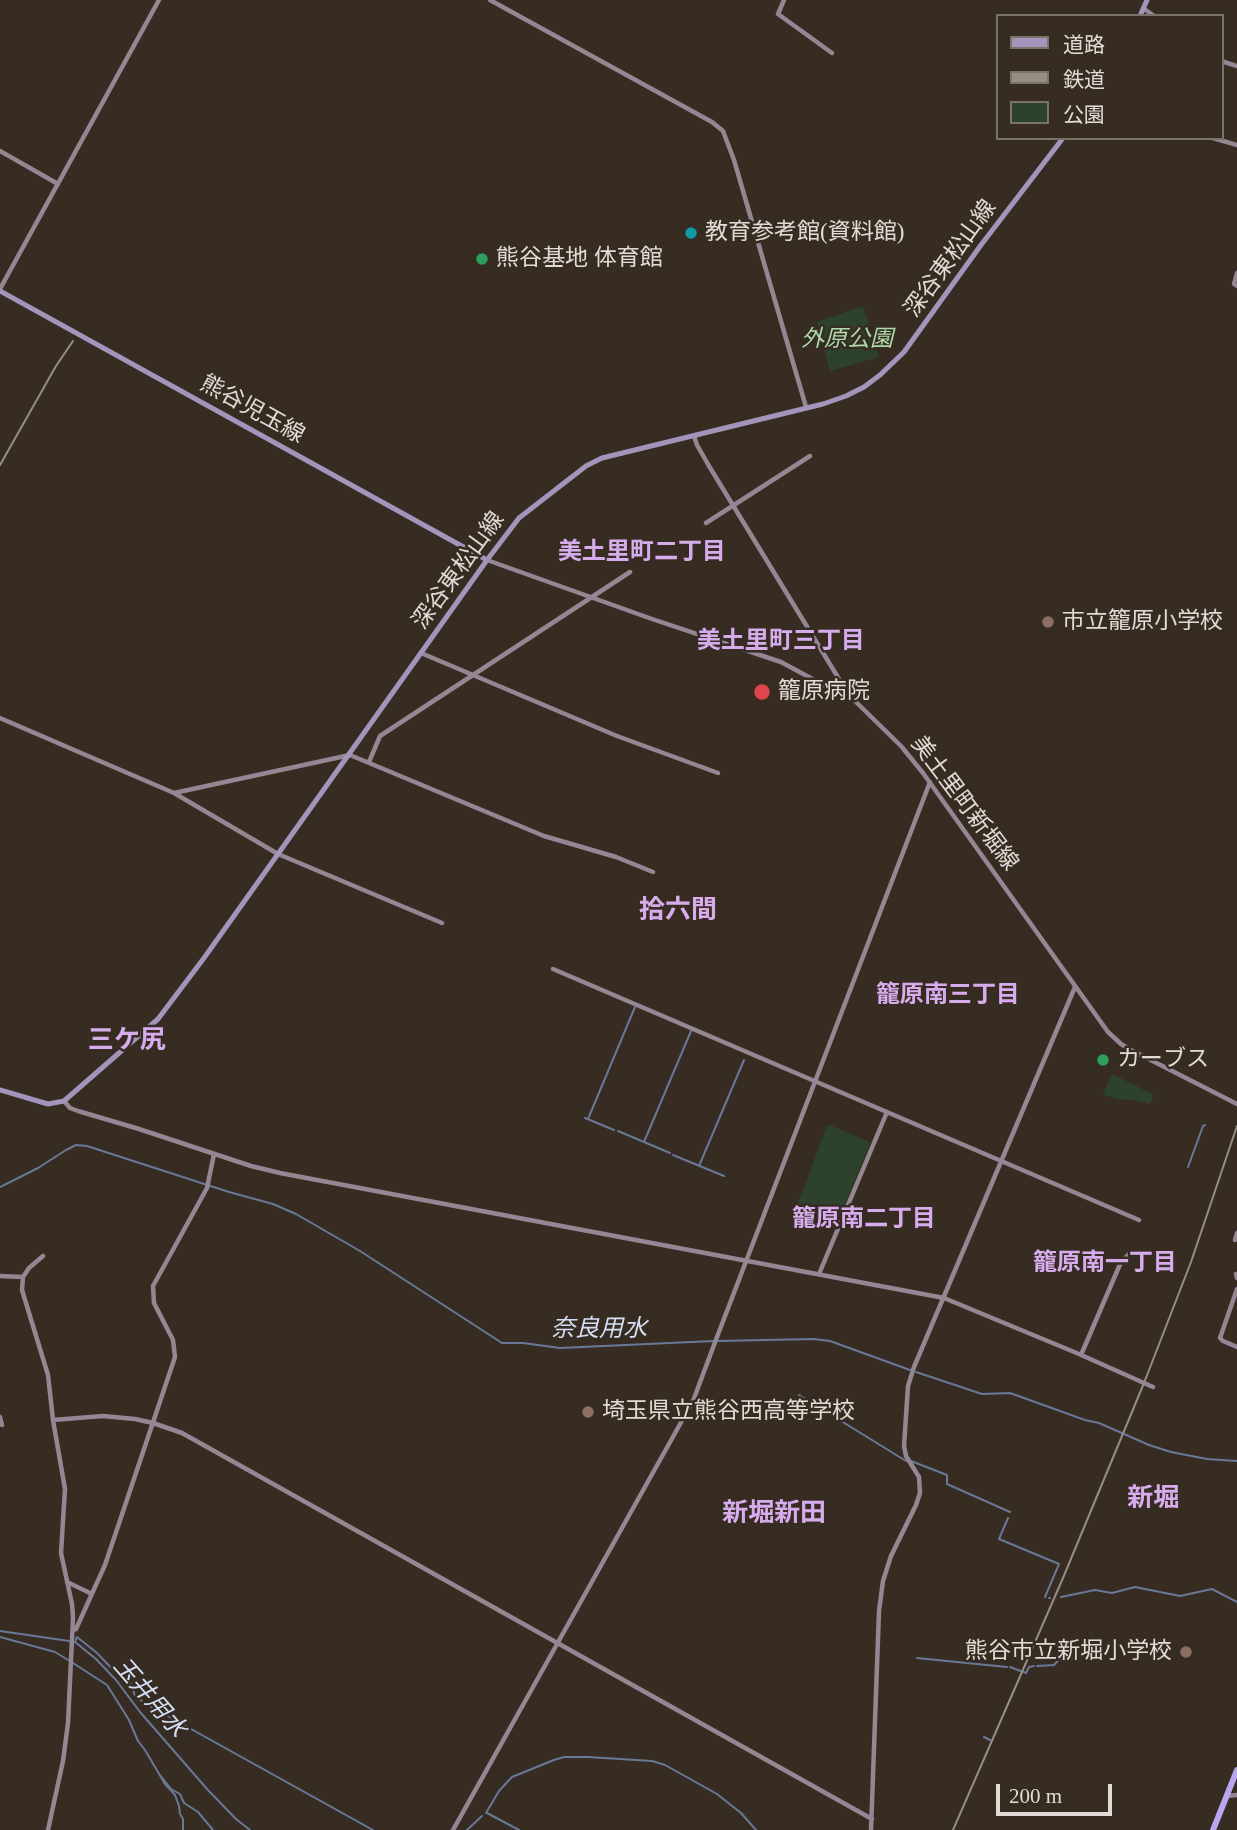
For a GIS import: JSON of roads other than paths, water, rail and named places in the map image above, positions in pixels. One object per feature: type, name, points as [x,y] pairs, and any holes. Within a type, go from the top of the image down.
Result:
[{"type":"highway","points":[[1213,1830],[1237,1770]]},
{"type":"main road","points":[[1141,14],[1147,0]]},
{"type":"main road","name":"深谷東松山線","points":[[64,1101],[158,1019],[515,522],[586,466],[609,456],[823,404],[864,387],[904,352],[1061,140]]},
{"type":"main road","name":"熊谷児玉線","points":[[0,290],[487,560]]},
{"type":"main road","points":[[0,1090],[48,1104],[64,1101]]},
{"type":"street","points":[[0,290],[159,0]]},
{"type":"street","points":[[490,0],[712,122],[723,131],[731,150],[806,407]]},
{"type":"street","points":[[784,0],[778,14],[832,53]]},
{"type":"street","points":[[1143,8],[1151,14]]},
{"type":"street","points":[[1220,140],[1237,145]]},
{"type":"street","points":[[0,151],[58,184]]},
{"type":"street","points":[[1237,273],[1234,284],[1237,286]]},
{"type":"street","name":"美土里町新堀線","points":[[694,436],[846,690],[912,759],[930,782],[1108,1032],[1121,1044],[1237,1104]]},
{"type":"street","points":[[706,523],[810,456]]},
{"type":"street","points":[[487,560],[781,662],[831,689],[846,690]]},
{"type":"street","points":[[369,762],[380,736],[630,572]]},
{"type":"street","points":[[421,653],[617,736],[719,773]]},
{"type":"street","points":[[0,719],[174,793],[278,854],[442,923]]},
{"type":"street","points":[[174,793],[350,755],[544,835],[616,857],[653,872]]},
{"type":"street","points":[[453,1830],[694,1401],[930,782]]},
{"type":"street","points":[[553,969],[1139,1220]]},
{"type":"street","points":[[871,1830],[879,1611],[883,1581],[891,1556],[920,1493],[919,1477],[906,1456],[904,1446],[908,1386],[1075,986]]},
{"type":"street","points":[[64,1101],[78,1111],[280,1173],[944,1298],[1153,1387]]},
{"type":"street","points":[[819,1274],[887,1112]]},
{"type":"street","points":[[73,1630],[76,1629],[116,1536],[173,1365],[173,1340],[154,1303],[153,1286],[208,1185],[214,1154]]},
{"type":"street","points":[[1235,1240],[1237,1233]]},
{"type":"street","points":[[1081,1355],[1121,1262],[1129,1254]]},
{"type":"street","points":[[43,1256],[23,1277],[22,1290],[48,1375],[65,1489],[61,1553],[72,1604],[73,1630],[68,1723],[48,1830]]},
{"type":"street","points":[[0,1276],[23,1277]]},
{"type":"street","points":[[1237,1289],[1220,1338],[1237,1346]]},
{"type":"street","points":[[53,1420],[103,1416],[135,1419],[183,1433],[873,1819]]},
{"type":"street","points":[[0,1417],[2,1425]]},
{"type":"street","points":[[67,1582],[92,1594]]},
{"type":"street","points":[[1227,1796],[1237,1795]]},
{"type":"waterway","points":[[588,1119],[635,1007]]},
{"type":"waterway","points":[[644,1142],[691,1031]]},
{"type":"waterway","points":[[699,1166],[744,1060]]},
{"type":"waterway","points":[[585,1118],[614,1130]]},
{"type":"waterway","points":[[1188,1167],[1205,1125]]},
{"type":"waterway","points":[[618,1131],[670,1153]]},
{"type":"waterway","name":"奈良用水","points":[[0,1187],[76,1145],[87,1146],[273,1204],[296,1214],[360,1251],[502,1343],[560,1348],[713,1341]]},
{"type":"waterway","points":[[673,1155],[724,1176]]},
{"type":"waterway","name":"奈良用水","points":[[718,1341],[830,1341],[910,1370]]},
{"type":"waterway","name":"奈良用水","points":[[916,1372],[982,1394],[1010,1393],[1099,1423],[1171,1452],[1237,1461]]},
{"type":"waterway","points":[[799,1395],[906,1461]]},
{"type":"waterway","points":[[911,1461],[947,1475],[947,1484],[1010,1512]]},
{"type":"waterway","points":[[1008,1518],[999,1539],[1059,1564],[1045,1597]]},
{"type":"waterway","points":[[1061,1597],[1095,1590],[1112,1593],[1135,1587],[1180,1596],[1212,1589],[1237,1602]]},
{"type":"waterway","name":"玉井用水","points":[[0,1631],[69,1641]]},
{"type":"waterway","points":[[0,1637],[55,1652],[68,1660]]},
{"type":"waterway","points":[[75,1642],[77,1637],[119,1676],[124,1674],[130,1681],[135,1696],[146,1704],[373,1830]]},
{"type":"waterway","name":"玉井用水","points":[[75,1642],[116,1680],[207,1789],[250,1830]]},
{"type":"waterway","points":[[1037,1666],[1054,1665],[1062,1656],[1074,1659]]},
{"type":"waterway","points":[[917,1658],[1007,1667]]},
{"type":"waterway","points":[[73,1663],[107,1685],[129,1720],[138,1741],[175,1795],[183,1819],[183,1830]]},
{"type":"waterway","points":[[1010,1667],[1026,1673],[1029,1667],[1034,1666]]},
{"type":"waterway","points":[[984,1737],[990,1740]]},
{"type":"waterway","points":[[486,1813],[499,1791],[512,1777],[554,1760],[564,1757],[588,1757],[652,1761],[665,1765],[717,1794],[741,1813],[756,1830]]},
{"type":"waterway","points":[[160,1775],[171,1789],[180,1794],[184,1803],[198,1812],[213,1830]]},
{"type":"waterway","points":[[487,1813],[519,1830]]},
{"type":"waterway","points":[[467,1830],[482,1816]]},
{"type":"railway","points":[[0,465],[73,341]]},
{"type":"railway","points":[[953,1830],[1063,1578],[1144,1383],[1191,1262],[1237,1126]]},
{"type":"place","name":"教育参考館(資料館)","points":[[691,233]]},
{"type":"place","name":"熊谷基地 体育館","points":[[482,259]]},
{"type":"place","name":"市立籠原小学校","points":[[1048,622]]},
{"type":"place","name":"籠原病院","points":[[762,692]]},
{"type":"place","name":"カーブス","points":[[1103,1060]]},
{"type":"place","name":"埼玉県立熊谷西高等学校","points":[[588,1412]]},
{"type":"place","name":"熊谷市立新堀小学校","points":[[1186,1652]]},
{"type":"district","name":"美土里町二丁目","points":[[642,553]]},
{"type":"district","name":"美土里町三丁目","points":[[781,642]]},
{"type":"district","name":"拾六間","points":[[678,911]]},
{"type":"district","name":"籠原南三丁目","points":[[948,996]]},
{"type":"district","name":"三ケ尻","points":[[127,1041]]},
{"type":"district","name":"籠原南二丁目","points":[[864,1220]]},
{"type":"district","name":"籠原南一丁目","points":[[1105,1264]]},
{"type":"district","name":"新堀","points":[[1153,1499]]},
{"type":"district","name":"新堀新田","points":[[774,1514]]},
{"type":"park label","name":"外原公園","points":[[847,340]]}]
